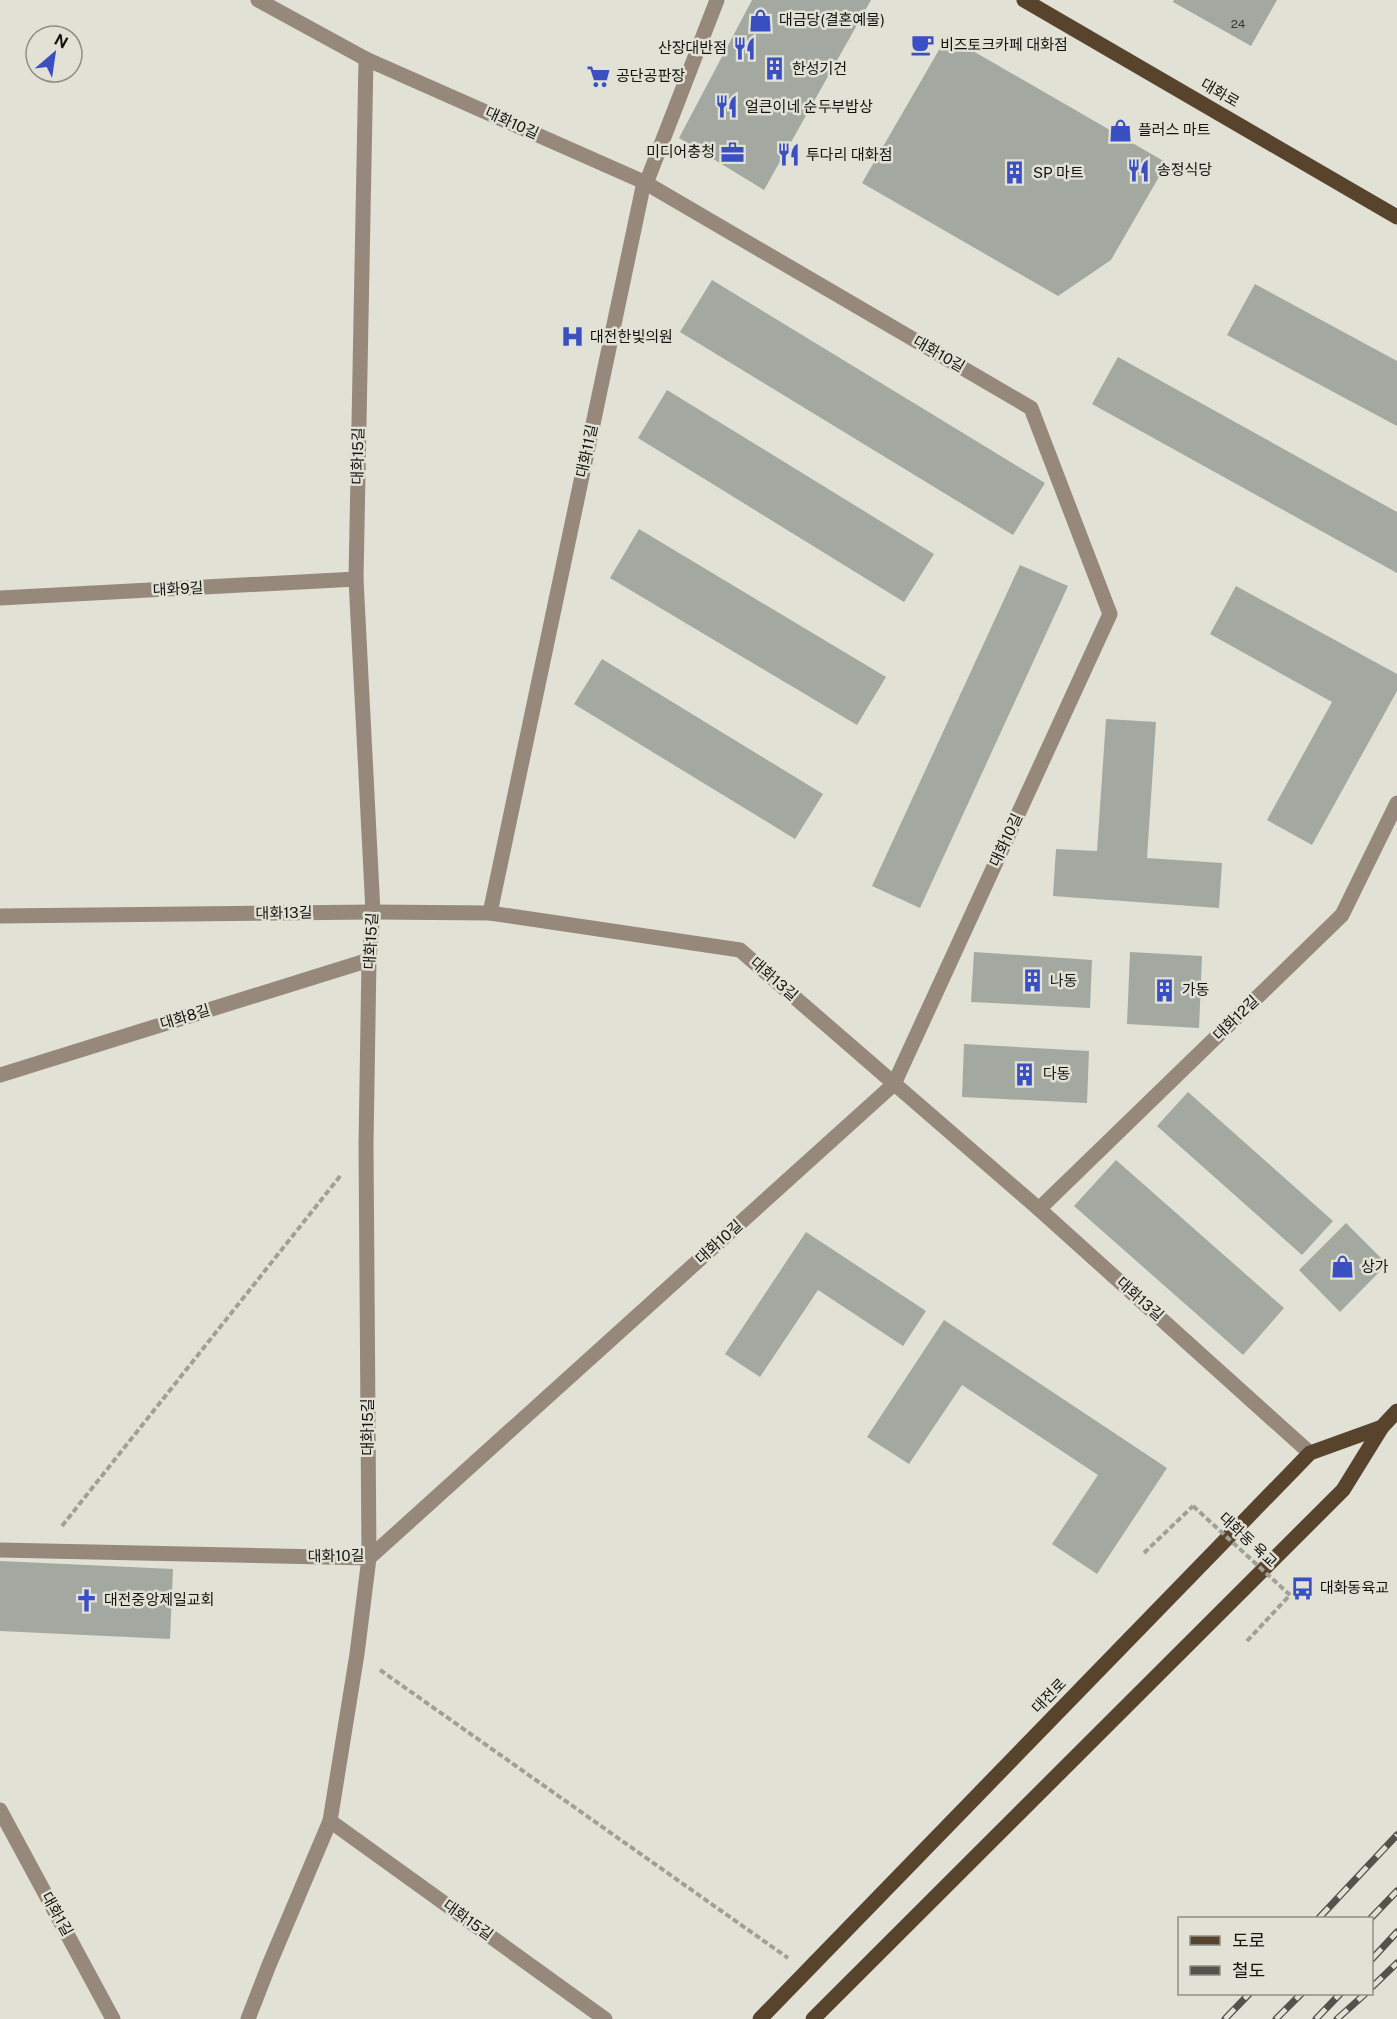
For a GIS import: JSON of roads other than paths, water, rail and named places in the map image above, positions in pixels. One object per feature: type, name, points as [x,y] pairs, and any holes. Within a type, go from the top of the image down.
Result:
[{"type":"main road","name":"대화로","points":[[1024,0],[1397,217]]},
{"type":"main road","name":"대전로","points":[[813,2019],[1343,1490],[1382,1427],[1397,1411]]},
{"type":"main road","name":"대전로","points":[[760,2019],[1310,1453],[1382,1427]]},
{"type":"street","name":"대화10길","points":[[0,1550],[369,1558],[894,1084],[1110,614],[1031,408],[644,182],[366,58],[258,0]]},
{"type":"street","name":"대화11길","points":[[490,913],[644,182],[717,0]]},
{"type":"street","name":"대화15길","points":[[248,2019],[330,1821],[357,1654],[369,1558],[366,1143],[369,960],[373,912],[356,579],[366,58]]},
{"type":"street","name":"대화9길","points":[[0,598],[356,579]]},
{"type":"street","name":"대화12길","points":[[1039,1209],[1342,915],[1397,802]]},
{"type":"street","name":"대화13길","points":[[0,916],[490,913],[740,950],[1039,1209],[1310,1453]]},
{"type":"street","name":"대화8길","points":[[0,1075],[369,960]]},
{"type":"street","name":"대화1길","points":[[0,1810],[114,2019]]},
{"type":"street","name":"대화15길","points":[[330,1821],[605,2019]]},
{"type":"railway","points":[[1320,1917],[1397,1835]]},
{"type":"railway","points":[[1372,1917],[1397,1891]]},
{"type":"railway","points":[[1373,1958],[1397,1932]]},
{"type":"railway","points":[[1373,1986],[1397,1963]]},
{"type":"railway","points":[[1225,2019],[1248,1995]]},
{"type":"railway","points":[[1276,2019],[1300,1995]]},
{"type":"railway","points":[[1316,2019],[1339,1995]]},
{"type":"railway","points":[[1337,2019],[1364,1995]]},
{"type":"place","name":"대금당(결혼예물)","points":[[761,20]]},
{"type":"place","name":"비즈토크카페 대화점","points":[[922,45]]},
{"type":"place","name":"산장대반점","points":[[745,48]]},
{"type":"place","name":"한성기건","points":[[774,69]]},
{"type":"place","name":"공단공판장","points":[[598,76]]},
{"type":"place","name":"얼큰이네 순두부밥상","points":[[727,107]]},
{"type":"place","name":"플러스 마트","points":[[1120,130]]},
{"type":"place","name":"미디어충청","points":[[733,152]]},
{"type":"place","name":"투다리 대화점","points":[[788,155]]},
{"type":"place","name":"송정식당","points":[[1139,170]]},
{"type":"place","name":"SP 마트","points":[[1015,173]]},
{"type":"place","name":"대전한빛의원","points":[[572,337]]},
{"type":"place","name":"나동","points":[[1032,981]]},
{"type":"place","name":"가동","points":[[1164,990]]},
{"type":"place","name":"다동","points":[[1025,1074]]},
{"type":"place","name":"상가","points":[[1343,1267]]},
{"type":"place","name":"대화동육교","points":[[1302,1588]]},
{"type":"place","name":"대전중앙제일교회","points":[[86,1600]]}]
